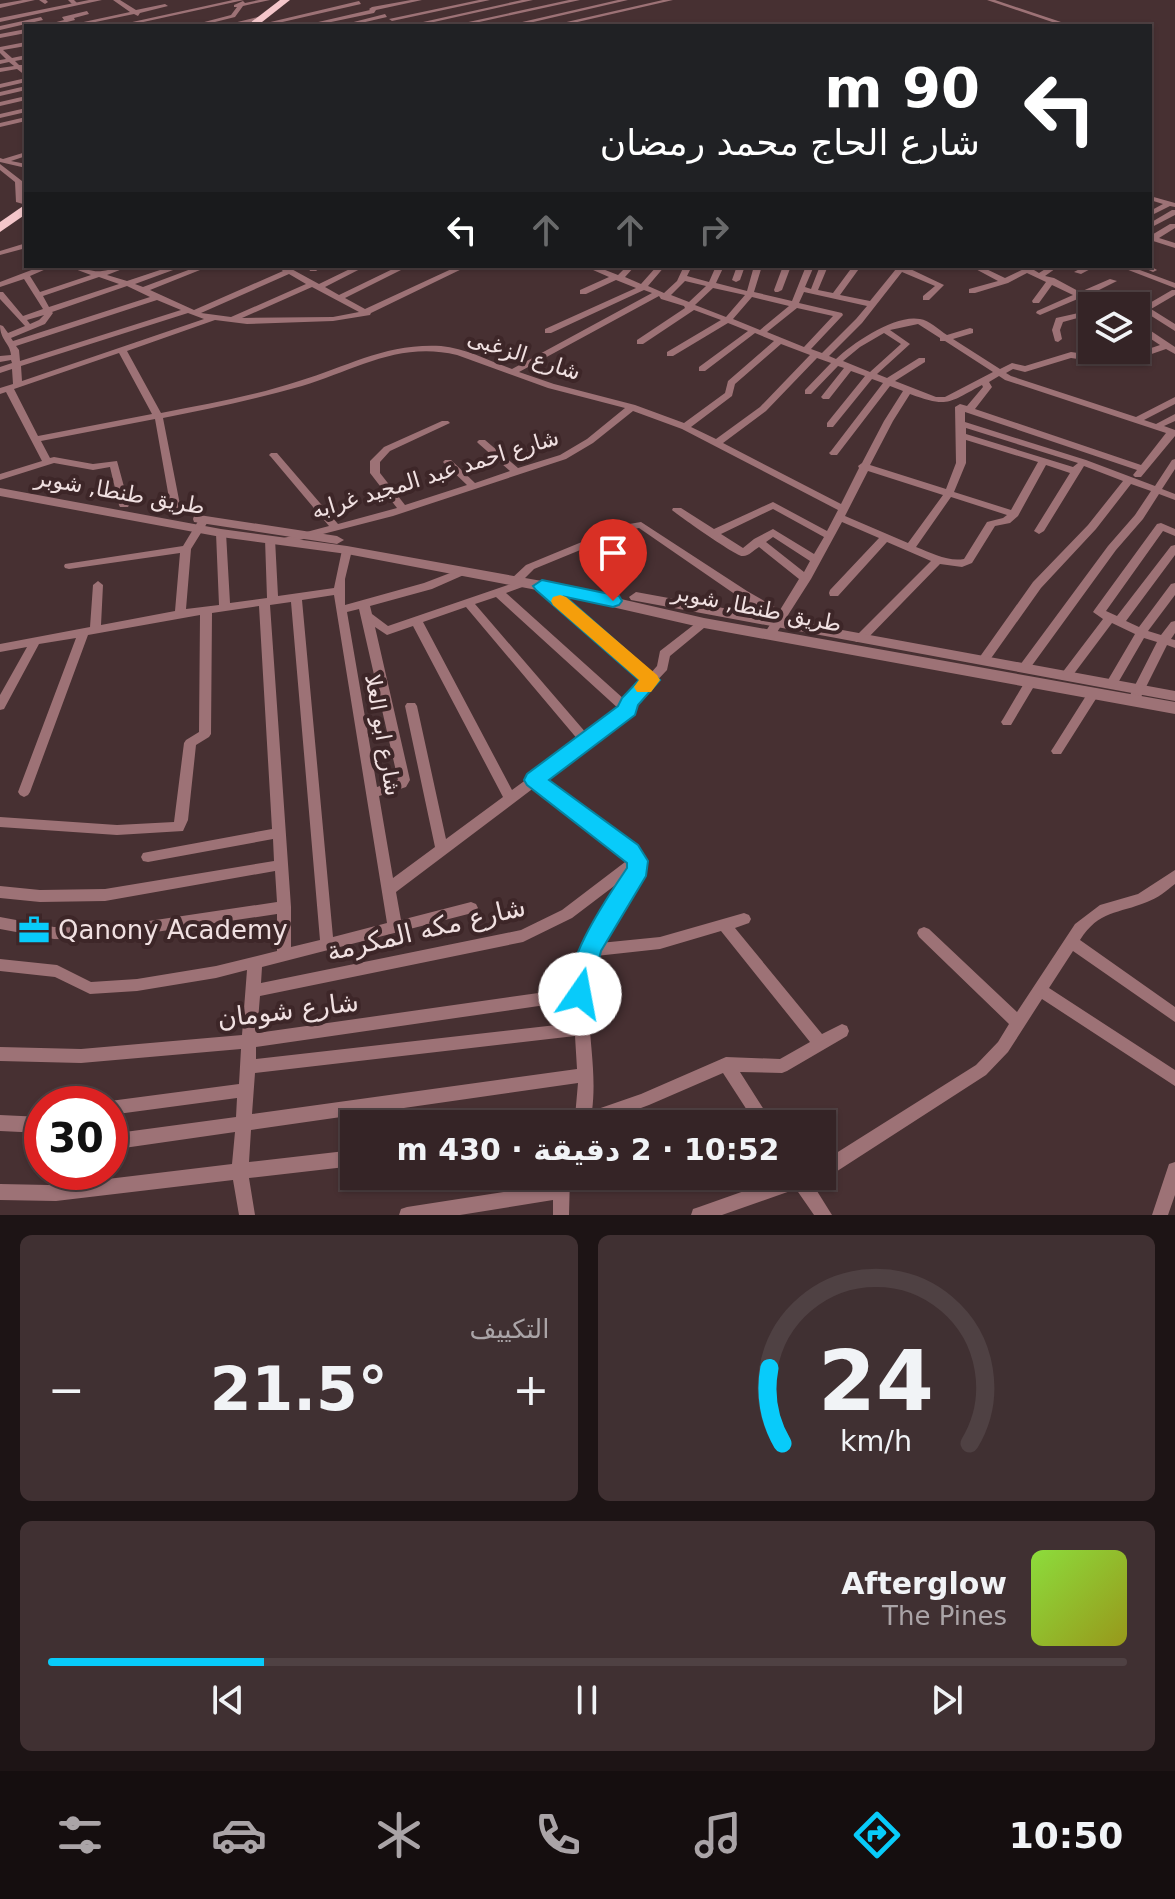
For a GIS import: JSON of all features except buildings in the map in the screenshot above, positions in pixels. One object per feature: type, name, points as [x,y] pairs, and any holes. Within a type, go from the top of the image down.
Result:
[{"type":"highway","points":[[263,22],[286,0]]},
{"type":"highway","points":[[263,22],[296,0]]},
{"type":"highway","points":[[0,218],[24,203]]},
{"type":"highway","points":[[0,228],[24,203]]},
{"type":"street","points":[[0,4],[12,0]]},
{"type":"street","points":[[0,4],[32,0]]},
{"type":"street","points":[[0,19],[86,0]]},
{"type":"street","points":[[0,19],[74,2],[99,0]]},
{"type":"street","points":[[118,1],[134,0]]},
{"type":"street","points":[[157,0],[192,24]]},
{"type":"street","points":[[150,24],[180,16],[205,4],[267,0]]},
{"type":"street","points":[[292,24],[419,0]]},
{"type":"street","points":[[387,17],[457,0]]},
{"type":"street","points":[[351,24],[487,0]]},
{"type":"street","points":[[411,24],[530,0]]},
{"type":"street","points":[[463,24],[577,0]]},
{"type":"street","points":[[517,24],[625,0]]},
{"type":"street","points":[[561,24],[670,0]]},
{"type":"street","points":[[990,0],[1064,24]]},
{"type":"street","points":[[118,1],[142,17]]},
{"type":"street","points":[[224,22],[234,15],[241,1]]},
{"type":"street","points":[[203,24],[263,22],[358,1],[404,24]]},
{"type":"street","points":[[74,2],[101,24]]},
{"type":"street","points":[[205,4],[224,22]]},
{"type":"street","points":[[33,13],[47,24],[165,6]]},
{"type":"street","points":[[312,24],[371,9]]},
{"type":"street","points":[[73,24],[91,16]]},
{"type":"street","points":[[130,24],[180,16]]},
{"type":"street","points":[[196,24],[208,19]]},
{"type":"street","points":[[0,28],[24,26]]},
{"type":"street","points":[[0,36],[24,31]]},
{"type":"street","points":[[1,50],[24,44]]},
{"type":"street","points":[[1,50],[23,69]]},
{"type":"street","points":[[0,62],[24,57]]},
{"type":"street","points":[[0,70],[23,69]]},
{"type":"street","points":[[0,77],[23,69]]},
{"type":"street","points":[[0,86],[24,80]]},
{"type":"street","points":[[0,94],[24,88]]},
{"type":"street","points":[[0,104],[24,98]]},
{"type":"street","points":[[0,116],[24,110]]},
{"type":"street","points":[[0,125],[24,119]]},
{"type":"street","points":[[1,162],[24,155]]},
{"type":"street","points":[[1,162],[24,166]]},
{"type":"street","points":[[1,162],[18,181],[24,203]]},
{"type":"street","points":[[1152,199],[1172,204]]},
{"type":"street","points":[[1152,213],[1172,204]]},
{"type":"street","points":[[1152,225],[1175,212]]},
{"type":"street","points":[[1152,239],[1173,226]]},
{"type":"street","points":[[1152,239],[1175,246]]},
{"type":"street","points":[[0,253],[24,247]]},
{"type":"street","points":[[0,285],[43,268]]},
{"type":"street","points":[[77,268],[144,290],[189,312],[230,321],[333,319],[367,313],[460,268]]},
{"type":"street","points":[[38,295],[120,268]]},
{"type":"street","points":[[22,319],[175,268]]},
{"type":"street","points":[[144,290],[201,268]]},
{"type":"street","points":[[284,268],[367,313]]},
{"type":"street","points":[[230,321],[357,268]]},
{"type":"street","points":[[338,298],[401,268]]},
{"type":"street","points":[[605,268],[618,278],[690,308],[935,400],[947,400],[1012,366],[1025,369],[1071,355],[1120,362],[1170,349]]},
{"type":"street","points":[[583,292],[618,278],[629,268]]},
{"type":"street","points":[[548,331],[642,288],[659,268]]},
{"type":"street","points":[[512,372],[661,296],[683,278],[687,268]]},
{"type":"street","points":[[640,342],[690,308],[711,285],[719,268]]},
{"type":"street","points":[[736,280],[740,268]]},
{"type":"street","points":[[670,354],[725,321],[745,302],[757,268]]},
{"type":"street","points":[[778,290],[786,268]]},
{"type":"street","points":[[702,369],[794,306],[809,268]]},
{"type":"street","points":[[814,291],[823,268]]},
{"type":"street","points":[[836,295],[856,268]]},
{"type":"street","points":[[715,444],[763,409],[871,304],[901,268],[940,285],[926,298]]},
{"type":"street","points":[[972,291],[1005,281],[1032,268],[1039,276],[1078,294]]},
{"type":"street","points":[[1039,276],[1052,268]]},
{"type":"street","points":[[1078,272],[1087,268]]},
{"type":"street","points":[[1126,268],[1174,293]]},
{"type":"street","points":[[988,269],[1005,281]]},
{"type":"street","points":[[0,370],[16,362],[189,312],[290,271]]},
{"type":"street","points":[[25,274],[49,311]]},
{"type":"street","points":[[683,278],[839,315],[806,350]]},
{"type":"street","points":[[1036,301],[1051,280]]},
{"type":"street","points":[[1091,292],[1113,281]]},
{"type":"street","points":[[802,289],[871,304]]},
{"type":"street","points":[[1150,306],[1174,293]]},
{"type":"street","points":[[0,294],[29,327]]},
{"type":"street","points":[[10,340],[157,297]]},
{"type":"street","points":[[1040,313],[1078,298]]},
{"type":"street","points":[[10,340],[45,319],[49,311]]},
{"type":"street","points":[[1058,339],[1056,330],[1059,320],[1078,315]]},
{"type":"street","points":[[1150,317],[1175,328]]},
{"type":"street","points":[[9,388],[213,319]]},
{"type":"street","points":[[808,392],[836,362],[883,329],[919,321],[1000,374],[1174,433],[1037,585],[983,661]]},
{"type":"street","points":[[0,328],[10,340],[16,362],[9,388],[47,461]]},
{"type":"street","points":[[830,425],[871,375],[907,343],[883,329]]},
{"type":"street","points":[[943,339],[970,331]]},
{"type":"street","points":[[1150,335],[1170,349]]},
{"type":"street","points":[[685,427],[729,394],[731,383],[780,340]]},
{"type":"street","name":"شارع الزغبى","points":[[35,439],[268,393],[399,350],[443,349],[632,407],[685,427],[886,537],[938,560]]},
{"type":"street","points":[[122,350],[158,415],[177,515]]},
{"type":"street","points":[[0,359],[16,362]]},
{"type":"street","points":[[834,453],[888,382],[922,360]]},
{"type":"street","points":[[826,397],[849,367]]},
{"type":"street","points":[[969,410],[988,387],[983,380]]},
{"type":"street","points":[[366,610],[385,631],[497,591],[520,579],[530,567],[627,527],[641,525],[732,587],[776,625],[806,579],[842,513],[885,423],[908,390]]},
{"type":"street","points":[[1139,419],[1175,400]]},
{"type":"street","name":"شارع احمد عبد المجيد غرابه","points":[[277,540],[403,509],[518,473],[575,451],[632,407]]},
{"type":"street","points":[[910,548],[947,493],[960,467],[963,436],[959,408],[1142,469]]},
{"type":"street","points":[[1158,426],[1175,417]]},
{"type":"street","points":[[403,509],[375,473],[375,461],[387,449],[445,423]]},
{"type":"street","points":[[962,424],[1083,462],[1175,497]]},
{"type":"street","points":[[963,436],[1075,471]]},
{"type":"street","points":[[482,442],[518,473]]},
{"type":"street","points":[[1039,531],[1075,471],[1094,451]]},
{"type":"street","points":[[274,455],[334,526]]},
{"type":"street","points":[[0,480],[47,461],[67,460],[93,467],[114,463],[124,505]]},
{"type":"street","points":[[860,639],[938,560],[965,563],[991,524],[1006,521],[1014,514],[1044,460]]},
{"type":"street","points":[[448,462],[473,486]]},
{"type":"street","points":[[1024,668],[1112,548],[1139,517],[1175,462]]},
{"type":"street","points":[[863,466],[1014,514]]},
{"type":"street","name":"طريق طنطا, شوبر","points":[[0,480],[177,515],[221,533],[520,579],[704,623],[776,625],[1030,683],[1093,694],[1175,696]]},
{"type":"street","name":"طريق طنطا, شوبر","points":[[0,492],[200,524],[307,534],[520,579],[1111,685],[1175,708]]},
{"type":"street","points":[[712,534],[773,505],[829,536]]},
{"type":"street","points":[[677,510],[743,553],[773,532],[816,560]]},
{"type":"street","points":[[180,614],[186,549],[200,524]]},
{"type":"street","points":[[1169,643],[1113,621],[1099,612],[1161,526],[1175,533]]},
{"type":"street","points":[[221,533],[225,607]]},
{"type":"street","points":[[834,593],[886,537]]},
{"type":"street","points":[[277,540],[268,601],[284,956]]},
{"type":"street","points":[[758,541],[806,579]]},
{"type":"street","points":[[1066,676],[1175,548]]},
{"type":"street","points":[[69,566],[186,549]]},
{"type":"street","name":"شارع ابو العلا","points":[[347,550],[339,591],[341,610],[395,927]]},
{"type":"street","points":[[341,610],[366,610],[462,572]]},
{"type":"street","points":[[24,792],[90,630],[98,585]]},
{"type":"street","points":[[542,586],[650,680]]},
{"type":"street","points":[[1111,685],[1141,633],[1175,587]]},
{"type":"street","points":[[0,648],[180,614],[339,591]]},
{"type":"street","points":[[497,591],[628,710]]},
{"type":"street","points":[[296,597],[327,945]]},
{"type":"street","points":[[467,602],[586,741]]},
{"type":"street","points":[[0,822],[117,830],[178,827],[182,820],[190,743],[205,734],[206,610]]},
{"type":"street","points":[[366,610],[404,780],[402,784],[373,793]]},
{"type":"street","points":[[416,620],[510,798]]},
{"type":"street","points":[[389,889],[628,710],[629,703],[663,667],[664,654],[704,623]]},
{"type":"street","points":[[1136,695],[1169,643],[1175,625]]},
{"type":"street","points":[[0,706],[36,640]]},
{"type":"street","points":[[1007,722],[1030,683]]},
{"type":"street","points":[[1057,751],[1093,694]]},
{"type":"street","points":[[411,706],[442,850]]},
{"type":"street","points":[[535,780],[630,852],[637,861],[638,869],[606,917],[590,950],[580,994],[583,1075],[581,1110]]},
{"type":"street","points":[[148,857],[279,833]]},
{"type":"street","name":"شارع مكه المكرمة","points":[[253,991],[523,936],[567,914],[637,861]]},
{"type":"street","points":[[0,892],[72,897],[105,895],[281,865]]},
{"type":"street","points":[[836,1162],[981,1070],[997,1054],[1080,928],[1102,909],[1139,900],[1175,876]]},
{"type":"street","points":[[0,923],[54,933],[102,934],[284,907]]},
{"type":"street","points":[[0,965],[57,971],[82,985],[97,988],[177,979],[284,956],[471,908]]},
{"type":"street","points":[[590,950],[660,943],[744,919]]},
{"type":"street","points":[[725,926],[821,1044]]},
{"type":"street","points":[[924,933],[1018,1023]]},
{"type":"street","points":[[1071,942],[1175,1015]]},
{"type":"street","points":[[247,1215],[240,1172],[255,962]]},
{"type":"street","points":[[1040,990],[1175,1079]]},
{"type":"street","name":"شارع شومان","points":[[0,1054],[81,1056],[250,1041],[580,994]]},
{"type":"street","points":[[248,1067],[580,1029]]},
{"type":"street","points":[[616,1110],[726,1064],[782,1066],[842,1031]]},
{"type":"street","points":[[726,1064],[756,1110]]},
{"type":"street","points":[[128,1139],[583,1075]]},
{"type":"street","points":[[128,1106],[246,1090]]},
{"type":"street","points":[[0,1123],[24,1124]]},
{"type":"street","points":[[0,1192],[56,1193],[340,1160]]},
{"type":"street","points":[[1160,1215],[1175,1170]]},
{"type":"street","points":[[407,1215],[527,1190]]},
{"type":"street","points":[[561,1190],[561,1215]]},
{"type":"street","points":[[699,1215],[767,1190]]},
{"type":"street","points":[[810,1190],[824,1215]]},
{"type":"slow traffic","points":[[560,601],[650,680],[644,687]]},
{"type":"place","name":"Qanony Academy","points":[[34,930]]},
{"type":"route","points":[[580,994],[590,950],[606,917],[635,875],[637,861],[630,852],[535,780],[628,710],[629,703],[650,680],[542,586],[613,601]]}]
